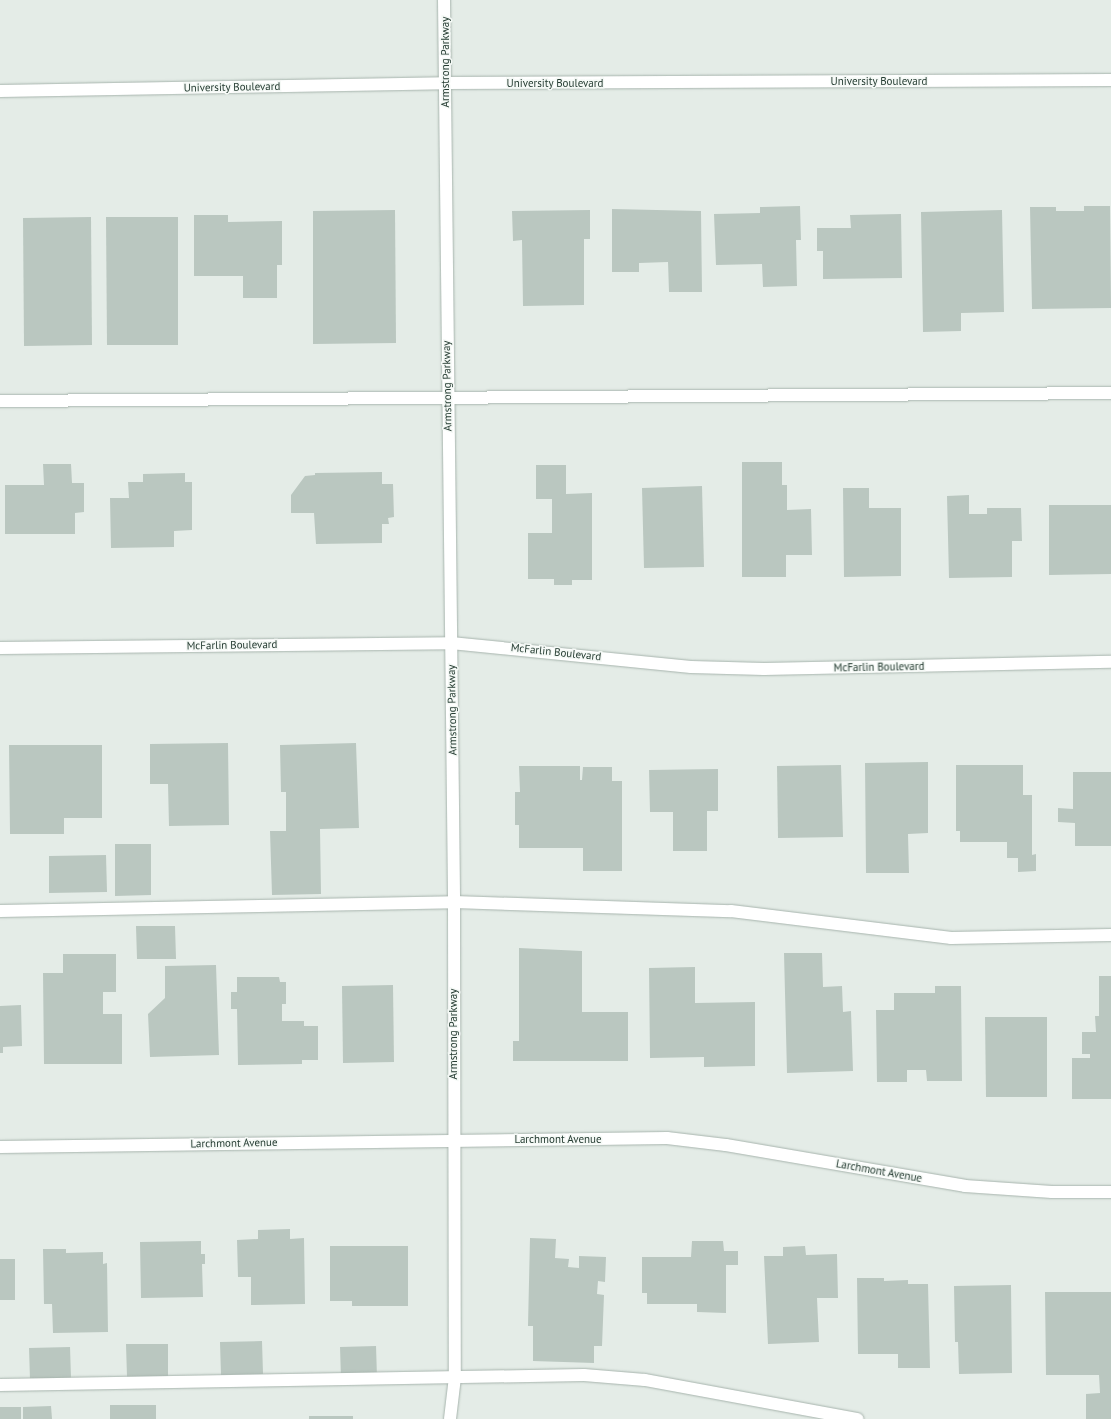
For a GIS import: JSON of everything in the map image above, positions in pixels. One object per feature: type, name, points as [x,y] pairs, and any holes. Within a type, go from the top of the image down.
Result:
[{"type":"street","name":"Armstrong Parkway","points":[[444,0],[447,399],[454,902],[453,1140],[455,1377],[450,1419]]},
{"type":"street","name":"University Boulevard","points":[[0,91],[445,83],[1111,80]]},
{"type":"street","points":[[0,401],[447,399],[1111,393]]},
{"type":"street","name":"McFarlin Boulevard","points":[[0,648],[451,643],[691,667],[772,669],[1111,662]]},
{"type":"street","points":[[0,911],[454,902],[731,910],[951,938],[1111,935]]},
{"type":"street","name":"Larchmont Avenue","points":[[0,1147],[667,1138],[726,1145],[965,1186],[1052,1192],[1111,1192]]},
{"type":"street","points":[[0,1384],[584,1375],[645,1380],[857,1419]]},
{"type":"building","points":[[800,206],[801,240],[796,240],[797,286],[763,287],[762,264],[716,265],[714,214],[760,213],[760,207]]},
{"type":"building","points":[[1084,206],[1110,206],[1111,308],[1032,309],[1030,207],[1056,207],[1056,211],[1084,211]]},
{"type":"building","points":[[612,209],[701,211],[702,292],[669,292],[668,262],[639,263],[639,272],[612,272]]},
{"type":"building","points":[[395,210],[396,343],[313,344],[313,211]]},
{"type":"building","points":[[590,210],[590,239],[584,239],[584,305],[523,306],[522,240],[513,241],[512,211]]},
{"type":"building","points":[[1002,210],[1004,312],[961,313],[961,331],[923,332],[921,212]]},
{"type":"building","points":[[901,214],[902,278],[823,279],[823,251],[817,251],[817,228],[851,228],[850,215]]},
{"type":"building","points":[[194,215],[228,215],[228,222],[282,221],[282,265],[277,265],[277,298],[243,298],[243,276],[194,276]]},
{"type":"building","points":[[91,217],[92,345],[24,346],[23,218]]},
{"type":"building","points":[[106,217],[178,217],[178,345],[107,345]]},
{"type":"building","points":[[742,462],[782,462],[782,485],[787,485],[787,510],[811,509],[812,555],[786,555],[786,577],[742,577]]},
{"type":"building","points":[[43,464],[71,464],[72,483],[84,483],[84,512],[75,513],[75,534],[5,534],[5,485],[44,485]]},
{"type":"building","points":[[536,465],[566,465],[566,494],[592,493],[592,580],[572,580],[572,585],[554,585],[554,579],[528,579],[528,533],[552,533],[552,499],[536,499]]},
{"type":"building","points":[[382,472],[382,484],[393,484],[394,517],[388,518],[389,524],[382,524],[382,543],[316,544],[314,513],[291,513],[291,495],[305,476],[315,475],[315,473]]},
{"type":"building","points":[[185,473],[185,482],[192,482],[192,530],[174,531],[174,547],[111,548],[110,498],[129,498],[128,482],[143,482],[143,474]]},
{"type":"building","points":[[702,486],[704,567],[644,568],[642,488]]},
{"type":"building","points":[[843,488],[869,488],[869,508],[901,508],[901,576],[844,577]]},
{"type":"building","points":[[969,495],[969,514],[987,514],[987,508],[1021,508],[1022,541],[1012,541],[1012,577],[949,578],[947,496]]},
{"type":"building","points":[[1049,505],[1111,505],[1111,574],[1049,575]]},
{"type":"building","points":[[228,743],[229,825],[169,826],[168,784],[150,784],[150,744]]},
{"type":"building","points":[[356,743],[359,828],[320,829],[321,894],[272,895],[270,831],[286,831],[286,792],[281,792],[280,745]]},
{"type":"building","points":[[9,745],[102,745],[102,818],[64,818],[64,834],[10,834]]},
{"type":"building","points":[[928,762],[928,833],[908,834],[909,873],[866,873],[865,763]]},
{"type":"building","points":[[841,765],[843,837],[778,838],[777,766]]},
{"type":"building","points":[[956,765],[1023,765],[1023,795],[1032,795],[1032,855],[1036,854],[1036,871],[1018,872],[1018,858],[1007,858],[1007,842],[960,842],[960,831],[956,831]]},
{"type":"building","points":[[519,766],[580,766],[580,780],[582,780],[583,767],[612,767],[612,781],[622,781],[622,871],[583,871],[583,848],[519,848],[519,825],[515,825],[515,792],[520,792]]},
{"type":"building","points":[[718,769],[718,811],[707,811],[707,851],[673,851],[673,812],[650,812],[649,770]]},
{"type":"building","points":[[1073,772],[1111,772],[1111,846],[1075,846],[1075,823],[1058,822],[1058,808],[1073,809]]},
{"type":"building","points":[[115,844],[151,844],[151,895],[115,896]]},
{"type":"building","points":[[106,855],[107,892],[49,893],[49,856]]},
{"type":"building","points":[[136,926],[175,926],[176,959],[137,959]]},
{"type":"building","points":[[519,948],[582,951],[582,1012],[628,1012],[628,1061],[513,1061],[513,1041],[519,1041]]},
{"type":"building","points":[[784,953],[822,953],[823,987],[842,986],[843,1012],[851,1011],[853,1071],[787,1073]]},
{"type":"building","points":[[63,954],[116,954],[116,992],[103,992],[103,1014],[122,1014],[122,1064],[44,1064],[43,973],[63,973]]},
{"type":"building","points":[[216,965],[219,1055],[150,1057],[148,1014],[165,998],[165,966]]},
{"type":"building","points":[[695,967],[695,1003],[755,1002],[755,1066],[704,1067],[704,1057],[650,1058],[649,968]]},
{"type":"building","points":[[1099,976],[1111,976],[1111,1099],[1072,1099],[1072,1058],[1090,1058],[1090,1054],[1082,1054],[1082,1032],[1096,1032],[1095,1016],[1099,1016]]},
{"type":"building","points":[[237,977],[279,977],[280,982],[286,982],[286,1004],[282,1004],[282,1021],[304,1021],[304,1026],[318,1026],[318,1060],[302,1060],[302,1064],[238,1065],[237,1009],[231,1009],[231,992],[237,992]]},
{"type":"building","points":[[393,985],[394,1062],[343,1063],[342,986]]},
{"type":"building","points":[[935,986],[961,986],[962,1081],[927,1081],[926,1070],[907,1070],[907,1082],[877,1082],[876,1010],[894,1010],[894,993],[935,993]]},
{"type":"building","points":[[21,1005],[22,1046],[3,1047],[3,1053],[0,1053],[0,1006]]},
{"type":"building","points":[[985,1017],[1047,1017],[1047,1097],[986,1097]]},
{"type":"building","points":[[290,1229],[290,1239],[304,1238],[305,1304],[251,1305],[251,1277],[238,1277],[237,1240],[258,1239],[258,1230]]},
{"type":"building","points":[[530,1238],[556,1239],[555,1258],[569,1259],[568,1267],[579,1268],[579,1256],[606,1257],[605,1282],[598,1281],[597,1294],[604,1295],[602,1346],[594,1346],[594,1363],[533,1361],[533,1326],[528,1326]]},
{"type":"building","points":[[201,1241],[201,1254],[205,1254],[205,1264],[202,1264],[203,1297],[141,1298],[140,1242]]},
{"type":"building","points":[[692,1241],[723,1241],[724,1251],[738,1251],[738,1265],[726,1265],[726,1313],[697,1312],[697,1304],[647,1304],[647,1293],[642,1293],[642,1257],[691,1257]]},
{"type":"building","points":[[330,1246],[408,1246],[408,1306],[352,1306],[352,1301],[330,1301]]},
{"type":"building","points":[[805,1246],[806,1255],[837,1254],[838,1298],[817,1298],[819,1342],[768,1344],[764,1256],[783,1256],[783,1247]]},
{"type":"building","points":[[43,1249],[66,1249],[66,1253],[103,1252],[103,1264],[107,1263],[108,1332],[53,1333],[52,1304],[44,1304]]},
{"type":"building","points":[[0,1259],[15,1259],[15,1300],[0,1300]]},
{"type":"building","points":[[857,1278],[884,1278],[884,1281],[908,1280],[908,1284],[928,1284],[930,1368],[898,1368],[898,1354],[858,1354]]},
{"type":"building","points":[[1011,1285],[1012,1373],[959,1374],[958,1342],[955,1342],[954,1286]]},
{"type":"building","points":[[1045,1292],[1111,1292],[1111,1419],[1086,1419],[1086,1394],[1100,1393],[1099,1375],[1046,1375]]},
{"type":"building","points":[[262,1341],[263,1374],[221,1375],[220,1342]]},
{"type":"building","points":[[126,1344],[168,1344],[168,1377],[127,1377]]},
{"type":"building","points":[[376,1346],[377,1377],[341,1378],[340,1347]]},
{"type":"building","points":[[70,1347],[71,1379],[30,1380],[29,1348]]},
{"type":"building","points":[[110,1405],[156,1405],[156,1419],[110,1419]]},
{"type":"building","points":[[51,1406],[52,1419],[23,1419],[23,1407]]},
{"type":"building","points":[[0,1407],[21,1407],[21,1419],[0,1419]]},
{"type":"building","points":[[309,1416],[353,1416],[353,1419],[309,1419]]}]
